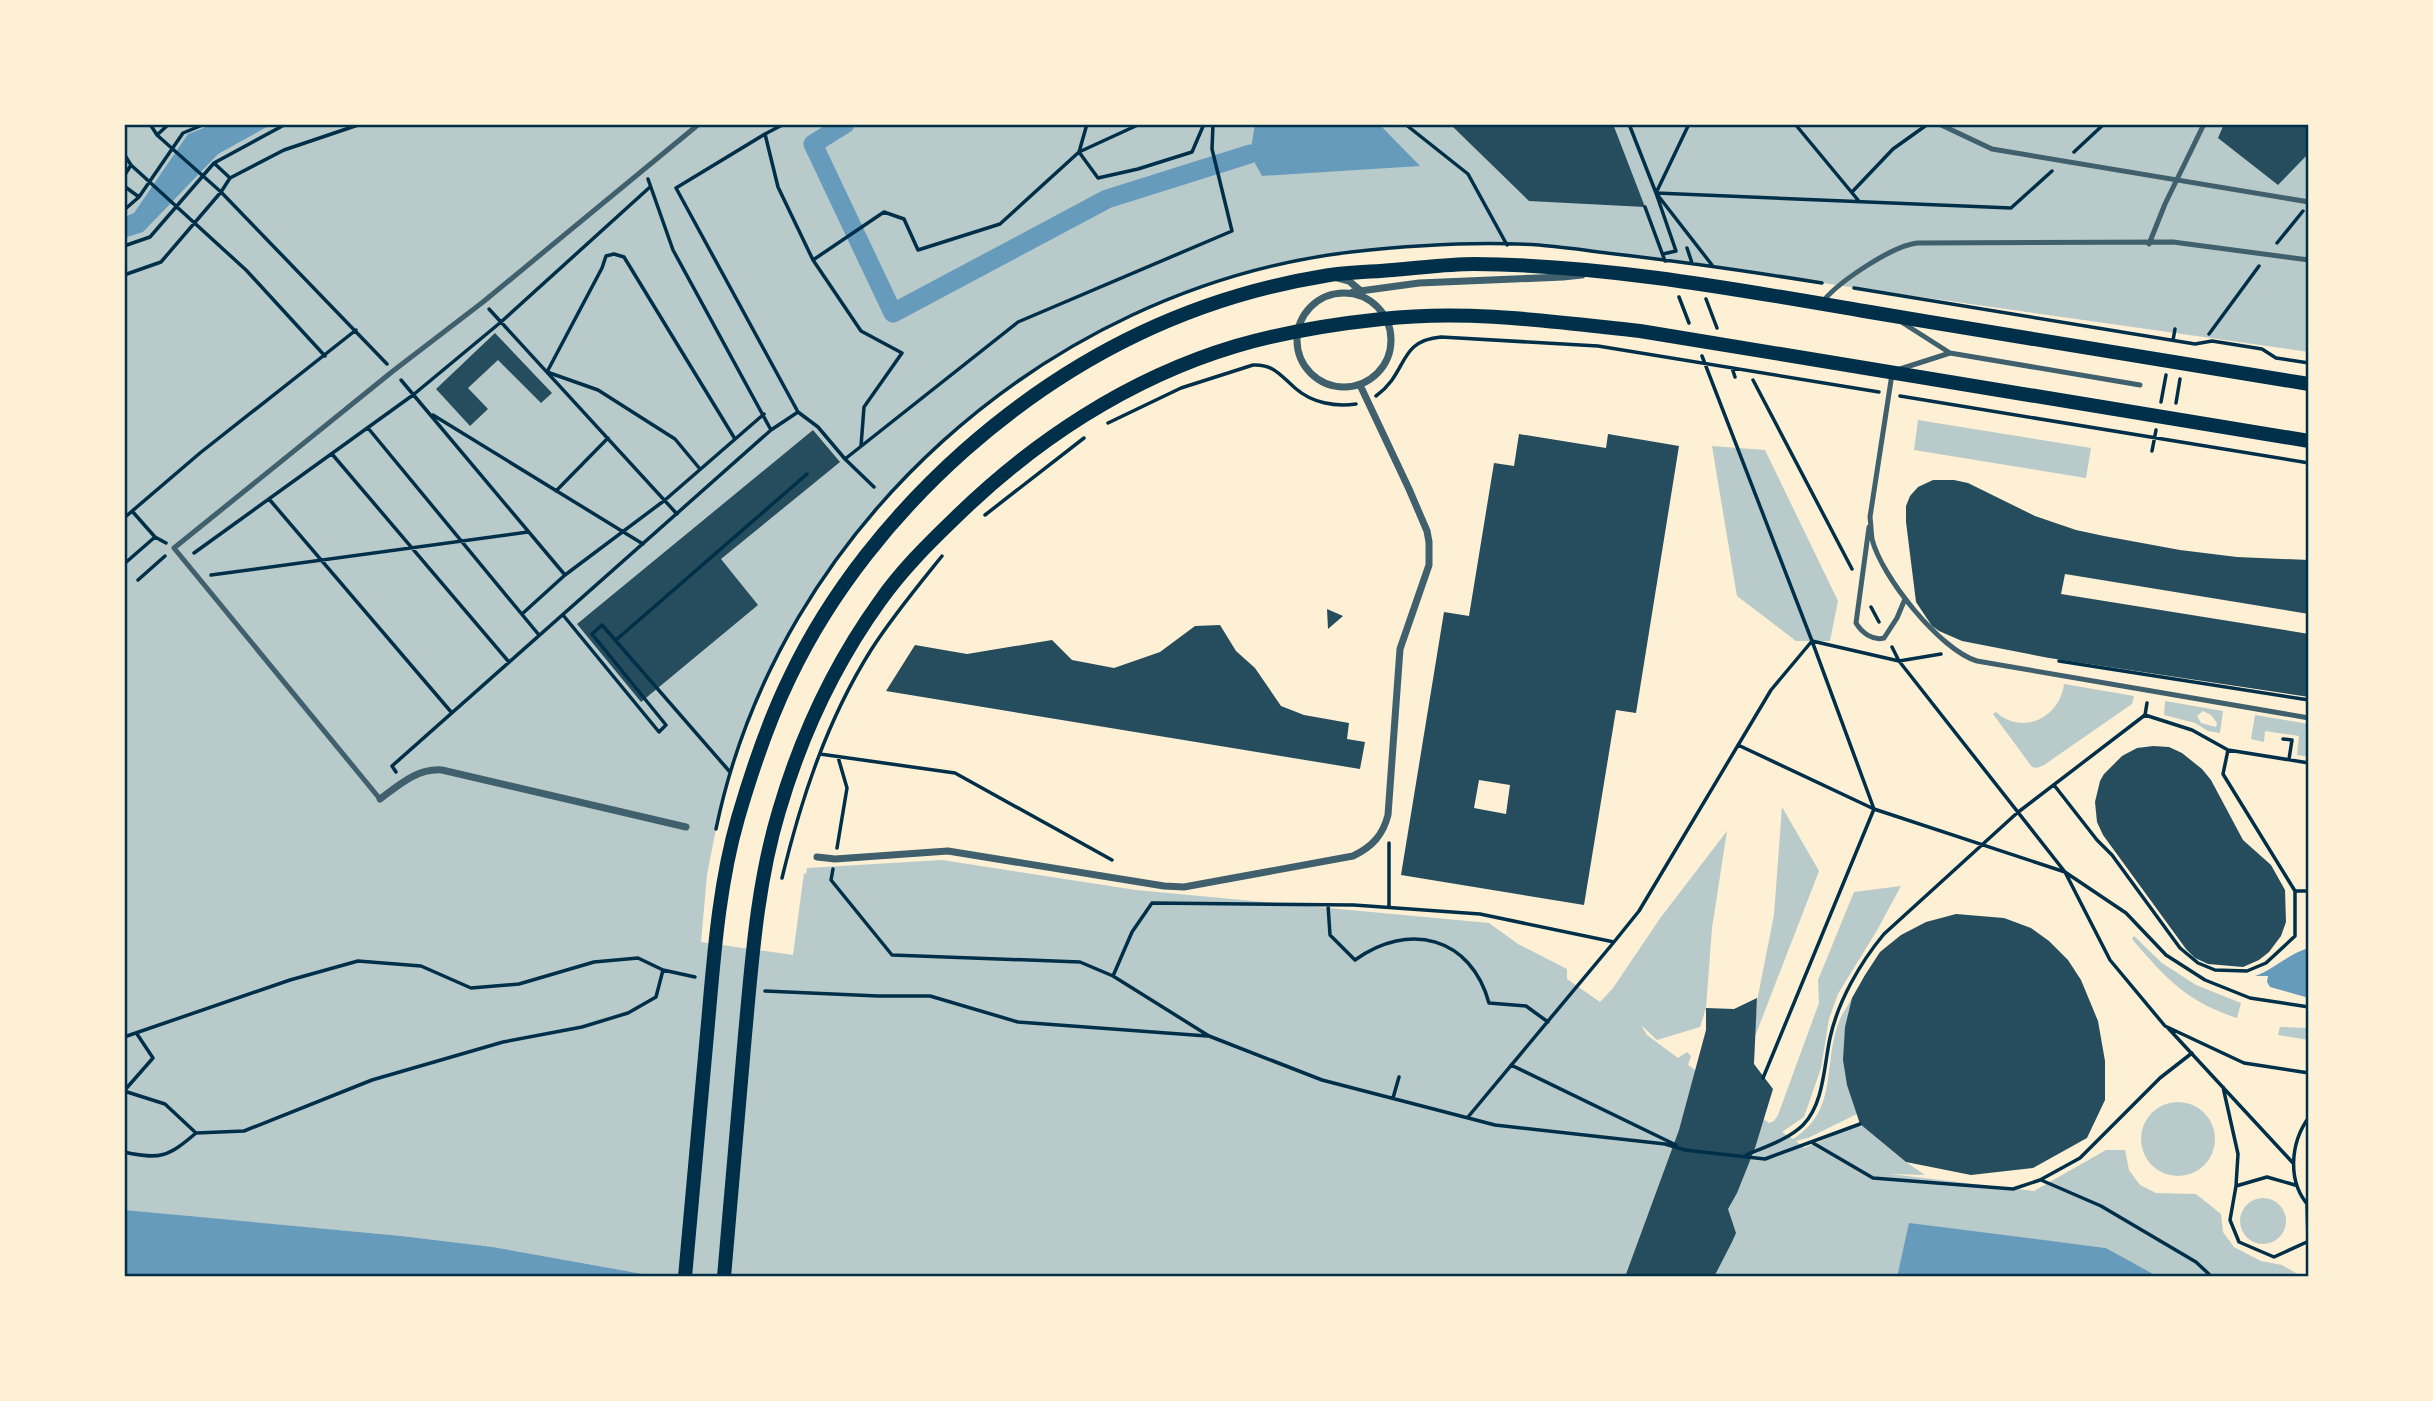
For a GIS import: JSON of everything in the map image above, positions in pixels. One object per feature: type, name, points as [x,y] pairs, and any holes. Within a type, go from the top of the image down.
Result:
[{"type":"main road","points":[[685,1277],[714,951],[724,882],[736,825],[776,705],[801,656],[860,562],[903,510],[972,443],[1030,397],[1111,347],[1157,324],[1238,294],[1328,275],[1469,264],[1597,272],[1700,283],[2309,384]]},
{"type":"main road","points":[[724,1277],[752,956],[761,892],[778,815],[801,746],[835,674],[860,631],[904,570],[1009,468],[1086,413],[1172,369],[1234,346],[1297,331],[1386,318],[1466,316],[1534,319],[1640,331],[2309,441]]},
{"type":"street","points":[[1328,275],[1349,281],[1361,290],[1386,318],[1391,338],[1388,357],[1382,369],[1360,385],[1339,387],[1318,380],[1302,362],[1297,342],[1297,331],[1304,314],[1312,305],[1332,295],[1361,290],[1419,284],[1552,278],[1597,272]]},
{"type":"street","points":[[1345,293],[1357,295],[1374,304]]},
{"type":"street","points":[[817,857],[835,859],[947,851],[1184,887],[1353,856],[1369,847],[1383,831],[1388,815],[1400,649],[1429,565],[1429,542],[1413,499],[1360,385]]},
{"type":"street","points":[[380,799],[404,781],[432,769],[457,772],[687,827]]},
{"type":"lane","points":[[380,799],[174,548],[483,302],[699,124]]},
{"type":"lane","points":[[1939,124],[1992,149],[2309,203]]},
{"type":"lane","points":[[2149,244],[2203,124]]},
{"type":"lane","points":[[1821,303],[1836,285],[1907,244],[2173,242],[2309,260]]},
{"type":"lane","points":[[1891,315],[1950,353],[2140,385]]},
{"type":"lane","points":[[1905,599],[1886,635],[1880,639],[1872,637],[1856,623],[1892,372],[1950,353]]},
{"type":"lane","points":[[1870,517],[1872,540],[1905,599],[1938,637],[1969,658],[2309,718]]},
{"type":"path","points":[[150,124],[157,135],[220,192],[356,330],[565,575]]},
{"type":"path","points":[[157,135],[169,124]]},
{"type":"path","points":[[124,210],[139,197],[183,133],[205,124]]},
{"type":"path","points":[[124,246],[150,237],[214,163],[286,124]]},
{"type":"path","points":[[124,275],[160,262],[230,178],[284,150],[361,124]]},
{"type":"path","points":[[784,124],[676,188],[798,412],[818,427],[874,487]]},
{"type":"path","points":[[1079,152],[1087,124]]},
{"type":"path","points":[[813,260],[884,212],[904,219],[918,250],[1000,224],[1079,152],[1140,124]]},
{"type":"path","points":[[1079,152],[1098,178],[1192,152],[1205,124]]},
{"type":"path","points":[[845,459],[1018,322],[1232,230],[1212,149],[1213,124]]},
{"type":"path","points":[[1405,124],[1468,174],[1507,245]]},
{"type":"path","points":[[1629,124],[1676,251],[1663,254]]},
{"type":"path","points":[[1656,193],[1689,124]]},
{"type":"path","points":[[1795,124],[1858,200]]},
{"type":"path","points":[[1852,192],[1893,149],[1928,124]]},
{"type":"path","points":[[1656,193],[2011,208],[2104,124]]},
{"type":"path","points":[[765,134],[778,187],[813,260],[861,331],[902,353],[864,407],[862,446]]},
{"type":"path","points":[[124,154],[131,164],[246,270],[325,356]]},
{"type":"path","points":[[214,163],[230,178]]},
{"type":"path","points":[[124,176],[131,164]]},
{"type":"path","points":[[645,170],[673,250],[771,430]]},
{"type":"path","points":[[124,186],[139,197]]},
{"type":"path","points":[[184,560],[413,395],[501,322],[650,187]]},
{"type":"path","points":[[1656,193],[1712,265]]},
{"type":"path","points":[[2208,334],[2309,203]]},
{"type":"path","points":[[1645,207],[1668,267]]},
{"type":"path","points":[[801,656],[783,646],[803,607],[841,552],[883,499],[922,458],[967,419],[1050,358],[1136,313],[1241,273],[1348,252],[1441,245],[1538,245],[1692,262],[2173,341],[2195,344],[2212,341],[2250,347],[2262,349],[2276,358],[2309,363]]},
{"type":"path","points":[[1687,248],[1735,377]]},
{"type":"path","points":[[547,372],[606,256],[614,254],[624,257],[735,439]]},
{"type":"path","points":[[1677,291],[1691,328]]},
{"type":"path","points":[[483,302],[677,514]]},
{"type":"path","points":[[2169,440],[2166,418],[2175,363],[2175,329]]},
{"type":"path","points":[[124,517],[200,453],[356,330]]},
{"type":"path","points":[[1097,428],[1181,387],[1254,365],[1278,370],[1301,393],[1320,402],[1346,405],[1368,400],[1390,385],[1403,366],[1407,354],[1418,342],[1441,337],[1598,346],[2309,463]]},
{"type":"path","points":[[2152,451],[2154,438],[2166,418],[2175,363],[2186,342]]},
{"type":"path","points":[[1701,353],[1874,809],[1763,1078]]},
{"type":"path","points":[[547,372],[598,390],[675,439],[701,469]]},
{"type":"path","points":[[1753,380],[1899,661],[2065,872],[2110,960],[2165,1026],[2293,1163]]},
{"type":"path","points":[[427,412],[643,544]]},
{"type":"path","points":[[404,781],[392,766],[771,430],[798,412]]},
{"type":"path","points":[[522,614],[565,575],[665,500],[764,414]]},
{"type":"path","points":[[368,428],[539,635]]},
{"type":"path","points":[[983,517],[1086,436]]},
{"type":"path","points":[[556,491],[608,438]]},
{"type":"path","points":[[332,454],[509,662]]},
{"type":"path","points":[[616,640],[807,474]]},
{"type":"path","points":[[269,499],[452,713]]},
{"type":"path","points":[[124,564],[155,537],[132,511]]},
{"type":"path","points":[[198,577],[528,532]]},
{"type":"path","points":[[138,580],[174,548]]},
{"type":"path","points":[[780,887],[794,826],[820,754],[852,684],[871,650],[944,554]]},
{"type":"path","points":[[563,615],[659,732],[666,726],[592,634],[603,625],[730,772]]},
{"type":"path","points":[[1812,641],[1899,661]]},
{"type":"path","points":[[1468,1118],[1639,911],[1771,690],[1812,641]]},
{"type":"path","points":[[835,674],[852,684]]},
{"type":"path","points":[[1744,1156],[1793,1133],[1805,1123],[1818,1099],[1830,1038],[1841,1005],[1869,952],[1884,934],[2017,813],[2146,715],[2149,690]]},
{"type":"path","points":[[2146,715],[2192,730],[2228,750],[2309,762]]},
{"type":"path","points":[[2283,738],[2292,740],[2289,759]]},
{"type":"path","points":[[1738,745],[1874,809],[2065,872],[2126,913],[2166,955],[2205,980],[2249,998],[2309,1007]]},
{"type":"path","points":[[2053,785],[2112,855],[2180,948],[2198,963],[2215,970],[2246,971],[2266,963],[2295,936],[2295,891],[2223,774],[2228,750]]},
{"type":"path","points":[[820,754],[956,773],[1112,860]]},
{"type":"path","points":[[838,757],[847,788],[831,880],[892,955],[1080,962],[1113,976],[1209,1036],[1322,1080],[1495,1125],[1665,1144],[1685,1150],[1765,1159],[1860,1124]]},
{"type":"path","points":[[1389,842],[1389,907]]},
{"type":"path","points":[[2295,891],[2309,891]]},
{"type":"path","points":[[1113,976],[1132,932],[1152,903],[1389,907],[1480,914],[1614,942]]},
{"type":"path","points":[[1328,905],[1329,936],[1355,960],[1372,948],[1387,942],[1411,938],[1435,942],[1456,952],[1470,965],[1484,985],[1489,1003],[1526,1006],[1548,1022]]},
{"type":"path","points":[[124,1037],[290,979],[358,961],[422,966],[471,988],[519,984],[594,962],[638,958],[663,970],[700,978]]},
{"type":"path","points":[[124,1152],[145,1157],[165,1155],[175,1151],[196,1133],[244,1131],[372,1080],[503,1042],[582,1027],[628,1013],[656,997],[663,970]]},
{"type":"path","points":[[761,990],[773,993],[930,996],[1018,1022],[1209,1036]]},
{"type":"path","points":[[2165,1026],[2244,1063],[2309,1073]]},
{"type":"path","points":[[136,1033],[153,1058],[124,1091],[165,1104],[196,1133]]},
{"type":"path","points":[[1813,1143],[1873,1178],[2013,1189],[2040,1180],[2081,1158],[2160,1078],[2192,1054]]},
{"type":"path","points":[[1511,1065],[1685,1150]]},
{"type":"path","points":[[1394,1098],[1399,1077]]},
{"type":"path","points":[[2223,1087],[2238,1154],[2230,1220],[2239,1242],[2274,1257],[2308,1241],[2308,1206],[2295,1185],[2293,1163],[2302,1127],[2309,1117]]},
{"type":"path","points":[[2236,1186],[2266,1177],[2295,1185]]},
{"type":"path","points":[[2040,1180],[2101,1206],[2196,1262],[2212,1277]]},
{"type":"shaded area","points":[[124,124],[2309,124],[2309,352],[1712,265],[1538,245],[1441,245],[1348,252],[1241,273],[1136,313],[1050,358],[967,419],[922,458],[883,499],[841,552],[803,607],[756,698],[721,803],[707,875],[701,942],[793,955],[804,873],[806,874],[807,868],[942,860],[1136,890],[1489,923],[1518,944],[1567,969],[1567,979],[1600,1002],[1727,831],[1712,928],[1706,1008],[1700,1027],[1657,1040],[1641,1025],[1647,1035],[1678,1058],[1687,1052],[1691,1056],[1688,1065],[1769,1123],[1774,1121],[1819,1003],[1818,980],[1854,892],[1901,886],[1838,994],[1829,1019],[1821,1068],[1804,1117],[1782,1132],[1793,1139],[1808,1127],[1818,1113],[1828,1083],[1835,1034],[1852,998],[1844,1056],[1857,1114],[1808,1138],[1796,1141],[1804,1148],[1860,1124],[1925,1175],[1890,1174],[2034,1191],[2106,1150],[2125,1150],[2129,1170],[2140,1185],[2156,1193],[2196,1194],[2221,1214],[2223,1232],[2234,1247],[2261,1261],[2282,1265],[2303,1277],[2159,1277],[2106,1248],[1910,1224],[1897,1277],[660,1277],[493,1247],[402,1236],[124,1211]]},
{"type":"shaded area","points":[[1918,420],[2091,448],[2086,478],[1914,450]]},
{"type":"shaded area","points":[[1712,446],[1765,450],[1838,601],[1830,641],[1796,641],[1737,596]]},
{"type":"shaded area","points":[[2064,684],[2134,696],[2132,704],[2044,765],[2032,767],[1993,714],[1996,712],[2017,723],[2038,720],[2055,706]]},
{"type":"shaded area","points":[[2165,701],[2223,711],[2220,733],[2164,715]],"holes":[[[2203,711],[2211,715],[2217,723],[2216,727],[2201,723],[2197,716]]]},
{"type":"shaded area","points":[[2255,715],[2309,724],[2309,757],[2297,755],[2299,736],[2265,731],[2264,742],[2251,739]]},
{"type":"shaded area","points":[[1782,807],[1819,871],[1754,1039],[1757,1001],[1774,915]]},
{"type":"shaded area","points":[[2134,936],[2162,963],[2196,985],[2241,1003],[2237,1018],[2203,1004],[2178,987],[2132,939]]},
{"type":"shaded area","points":[[2280,1027],[2309,1028],[2309,1040],[2278,1035]]},
{"type":"shaded area","points":[[2178,1102],[2192,1105],[2204,1113],[2212,1125],[2215,1139],[2212,1153],[2204,1165],[2192,1173],[2178,1176],[2164,1173],[2152,1165],[2144,1153],[2141,1139],[2144,1125],[2152,1113],[2164,1105]]},
{"type":"shaded area","points":[[2263,1198],[2279,1205],[2286,1221],[2279,1237],[2263,1244],[2247,1237],[2240,1221],[2247,1205]]},
{"type":"water","points":[[214,124],[272,124],[218,154],[143,232],[124,238],[124,217],[134,213],[188,134]]},
{"type":"water","points":[[1255,124],[1379,124],[1420,166],[1262,176],[1250,154]]},
{"type":"water","points":[[2309,948],[2309,998],[2270,987],[2268,976],[2255,976],[2295,954]]},
{"type":"water","points":[[124,1210],[493,1247],[660,1277],[124,1277]]},
{"type":"water","points":[[1909,1223],[2106,1248],[2159,1277],[1897,1277]]},
{"type":"building","points":[[1450,124],[1613,124],[1645,207],[1529,201]]},
{"type":"building","points":[[2224,124],[2309,124],[2309,153],[2278,185],[2218,138]]},
{"type":"building","points":[[495,333],[552,393],[541,403],[498,360],[468,388],[488,409],[470,426],[436,389]]},
{"type":"building","points":[[813,430],[840,462],[721,559],[758,605],[641,702],[577,624]]},
{"type":"building","points":[[1519,434],[1606,448],[1608,434],[1679,446],[1636,713],[1616,710],[1584,905],[1401,875],[1444,612],[1469,616],[1494,463],[1514,466]],"holes":[[[1479,780],[1510,785],[1506,814],[1474,808]]]},
{"type":"building","points":[[1933,480],[1968,483],[2035,516],[2104,536],[2237,557],[2309,560],[2309,614],[2065,574],[2061,594],[2309,634],[2309,697],[2049,658],[1962,641],[1939,631],[1932,626],[1916,602],[1906,522],[1906,506],[1910,496],[1918,487]]},
{"type":"building","points":[[1327,609],[1343,616],[1328,629]]},
{"type":"building","points":[[1220,625],[1236,651],[1255,668],[1281,706],[1304,715],[1349,723],[1347,739],[1365,742],[1360,769],[886,691],[915,645],[967,654],[1052,640],[1072,660],[1114,668],[1160,652],[1195,626]]},
{"type":"building","points":[[2169,747],[2182,753],[2202,769],[2211,780],[2243,840],[2271,865],[2285,890],[2286,922],[2281,936],[2259,960],[2243,967],[2208,964],[2195,958],[2103,835],[2097,822],[2095,802],[2100,781],[2122,756],[2137,748]]},
{"type":"building","points":[[1956,914],[2004,918],[2031,928],[2049,941],[2068,960],[2081,980],[2098,1021],[2105,1061],[2105,1100],[2087,1138],[2033,1168],[1971,1175],[1906,1162],[1860,1124],[1847,1085],[1843,1060],[1845,1027],[1852,998],[1865,975],[1880,952],[1901,935],[1926,922]]},
{"type":"building","points":[[1757,998],[1754,1064],[1773,1089],[1755,1148],[1728,1209],[1736,1233],[1732,1242],[1714,1277],[1625,1277],[1679,1130],[1706,1030],[1706,1008],[1734,1009]]},
{"type":"waterway","points":[[845,124],[813,144],[893,313],[1107,199],[1250,154]]}]
